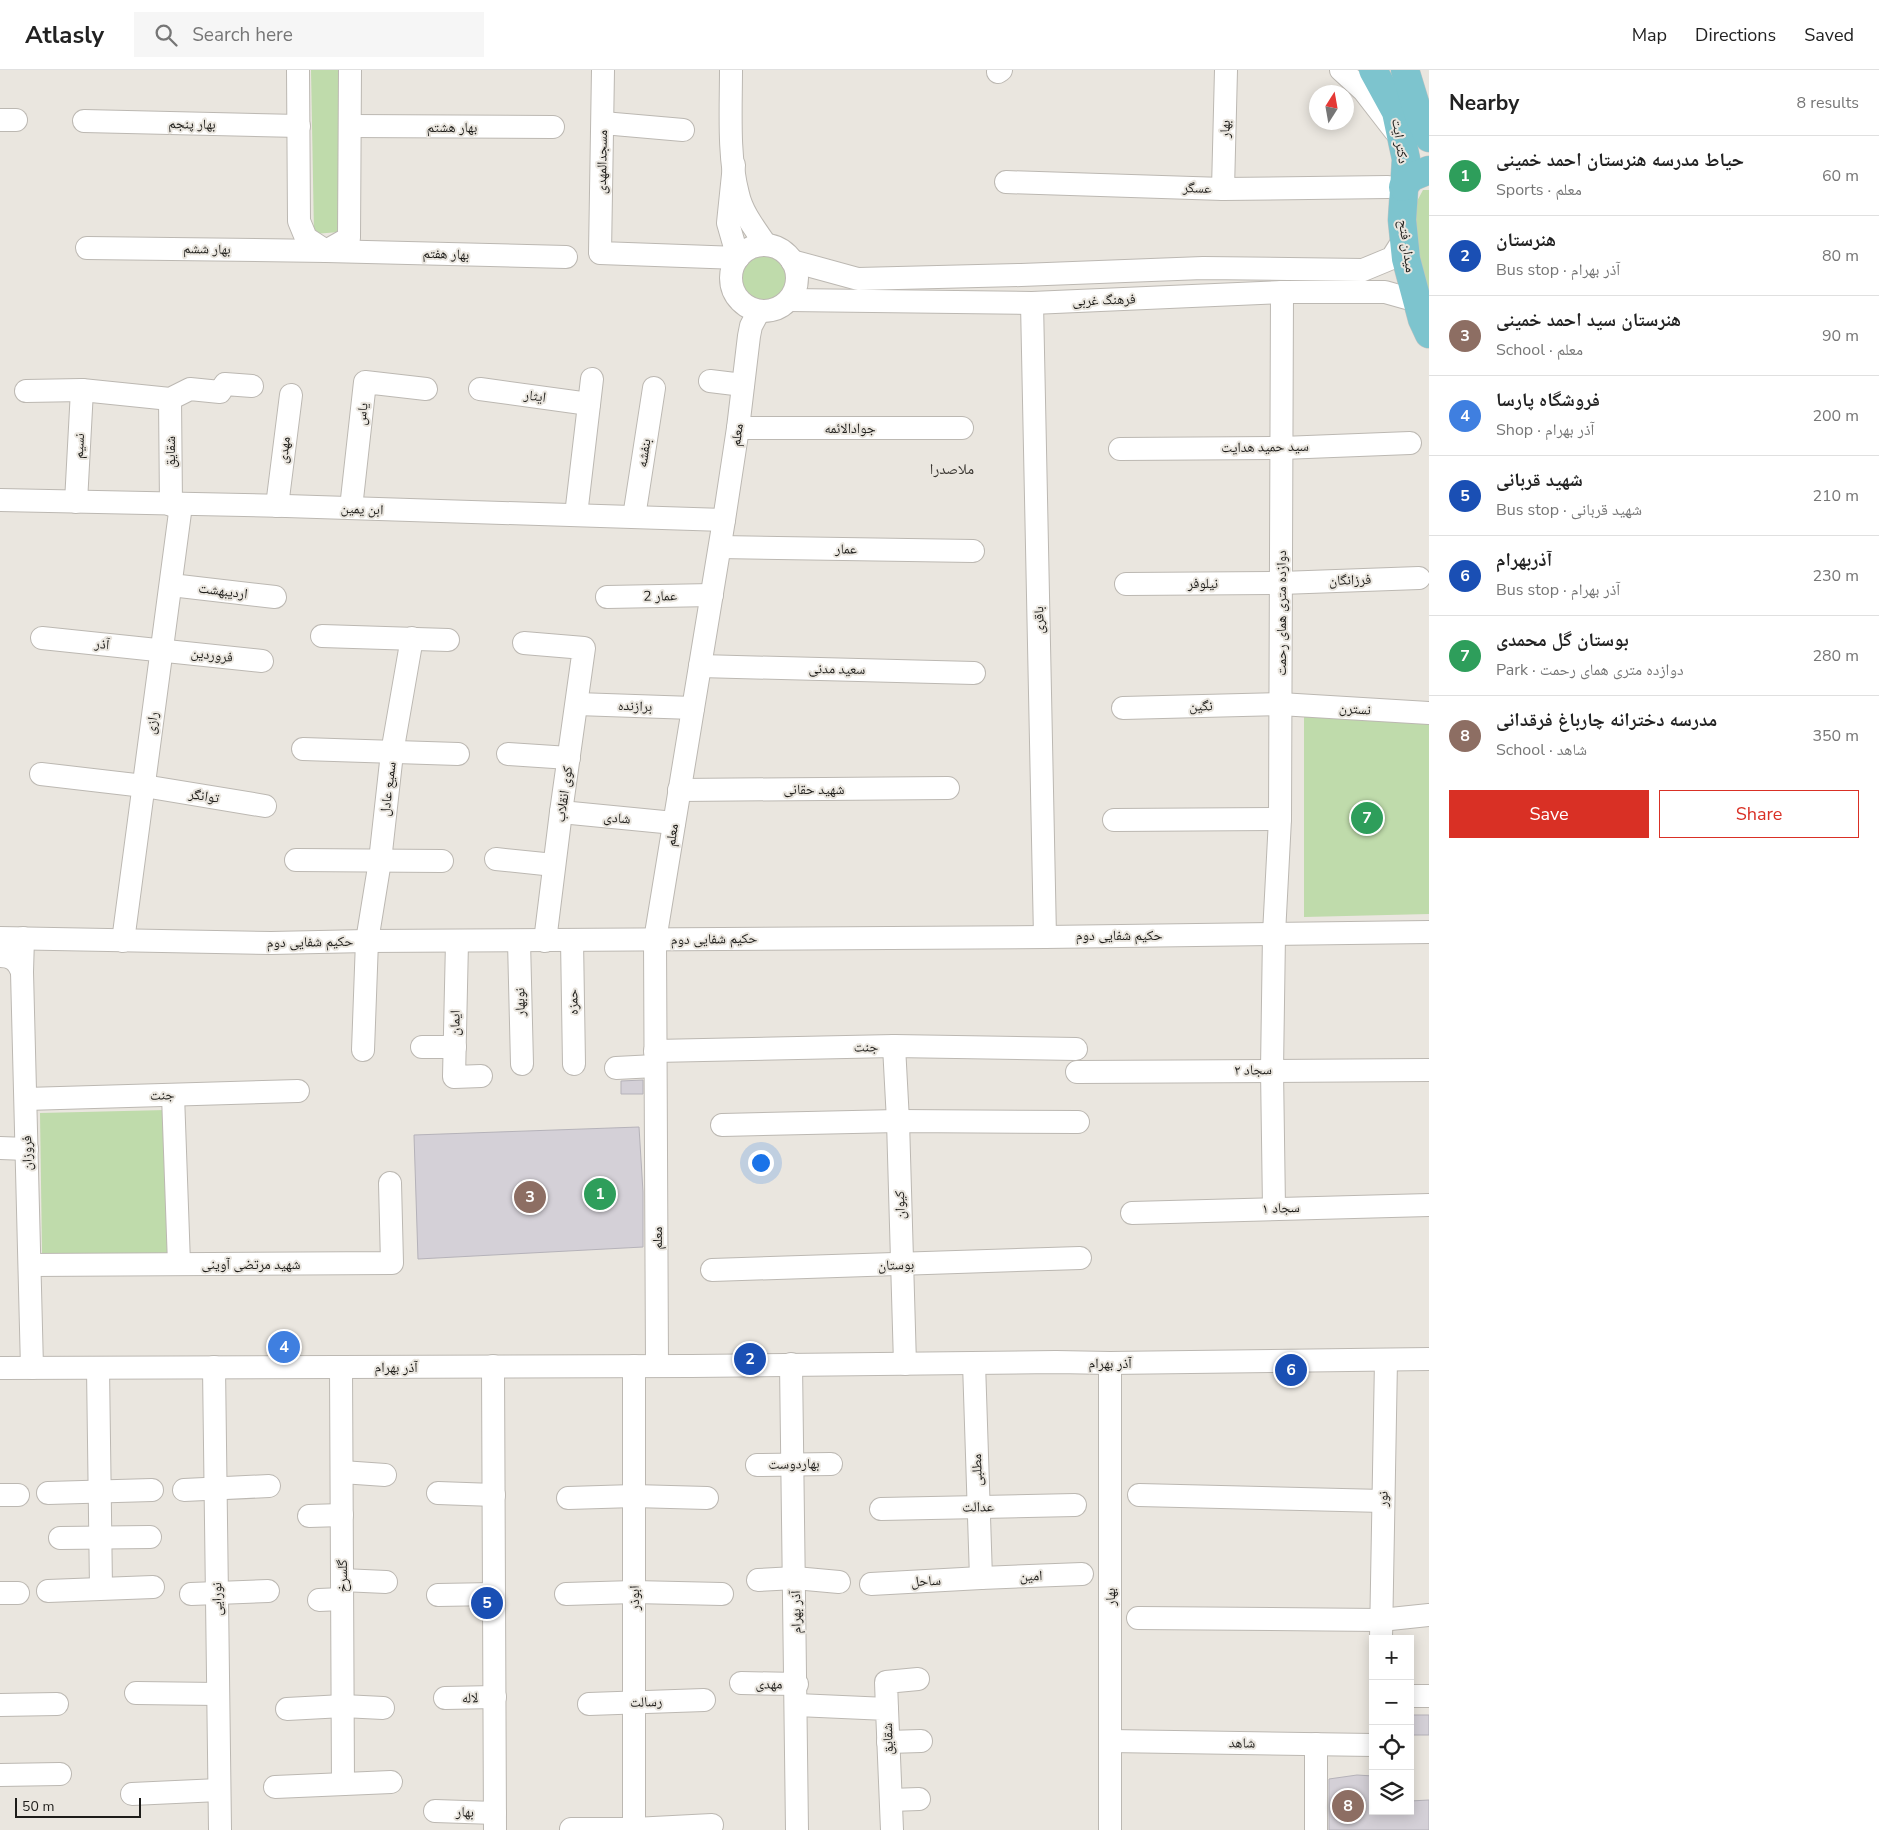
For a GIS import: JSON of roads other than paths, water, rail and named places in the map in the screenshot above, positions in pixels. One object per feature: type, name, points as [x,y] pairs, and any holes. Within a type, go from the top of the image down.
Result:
[{"type":"main road","name":"دکتر ایت","points":[[1373,70],[1396,112],[1406,159],[1395,187]]},
{"type":"main road","points":[[1406,70],[1419,116],[1429,138]]},
{"type":"main road","points":[[1395,187],[1429,170]]},
{"type":"main road","name":"میدان فتح","points":[[1395,187],[1402,220],[1406,259],[1417,301],[1429,334]]},
{"type":"street","points":[[298,70],[299,222],[306,238],[326,251],[349,238],[350,70]]},
{"type":"street","name":"مسجدالمهدی","points":[[603,70],[600,253],[738,258]]},
{"type":"street","points":[[731,70],[734,165],[738,196],[752,225],[766,245]]},
{"type":"street","name":"بهار","points":[[1223,189],[1226,70]]},
{"type":"street","points":[[1341,70],[1379,108],[1401,139]]},
{"type":"street","name":"بهار پنجم","points":[[84,121],[299,126]]},
{"type":"street","points":[[602,123],[683,130]]},
{"type":"street","name":"بهار هشتم","points":[[351,126],[553,127]]},
{"type":"street","points":[[734,165],[728,223],[738,258]]},
{"type":"street","name":"عسگر","points":[[1006,182],[1223,189],[1395,187]]},
{"type":"street","name":"فرهنگ غربی","points":[[792,261],[858,279],[1022,276],[1203,268],[1363,270],[1392,258],[1404,239]]},
{"type":"street","points":[[766,245],[776,247],[792,261],[796,270],[797,281],[789,300],[781,307],[759,311],[748,307],[740,300],[733,290],[731,279],[733,268],[738,258],[746,250],[766,245]]},
{"type":"street","name":"بهار ششم","points":[[87,248],[326,251]]},
{"type":"street","name":"بهار هفتم","points":[[326,251],[566,257]]},
{"type":"street","name":"فرهنگ غربی","points":[[789,300],[1032,303],[1282,292],[1385,292],[1417,301]]},
{"type":"street","name":"دوازده متری همای رحمت","points":[[1274,1208],[1272,1070],[1274,934],[1280,819],[1282,292]]},
{"type":"street","name":"باقری","points":[[1032,303],[1045,937]]},
{"type":"street","name":"معلم","points":[[657,1366],[655,940],[720,547],[744,385],[749,336],[751,326],[759,311]]},
{"type":"street","points":[[576,515],[592,379]]},
{"type":"street","points":[[710,381],[744,385]]},
{"type":"street","name":"یاس","points":[[351,508],[365,382],[426,389]]},
{"type":"street","points":[[26,391],[82,390],[170,399],[190,389],[220,392],[225,384],[252,386]]},
{"type":"street","name":"بنفشه","points":[[634,517],[654,388]]},
{"type":"street","name":"ایثار","points":[[480,389],[590,404]]},
{"type":"street","name":"نسیم","points":[[76,502],[82,390]]},
{"type":"street","name":"مهدی","points":[[277,506],[291,395]]},
{"type":"street","name":"شقایق","points":[[170,399],[176,505]]},
{"type":"street","name":"جوادالائمه","points":[[738,428],[962,428]]},
{"type":"street","name":"سید حمید هدایت","points":[[1120,449],[1282,448],[1410,443]]},
{"type":"street","name":"ابن یمین","points":[[0,500],[351,508],[724,520]]},
{"type":"street","name":"رازی","points":[[123,940],[171,584],[176,505]]},
{"type":"street","name":"عمار","points":[[720,547],[973,551]]},
{"type":"street","name":"فرزانگان","points":[[1280,582],[1419,578]]},
{"type":"street","name":"نیلوفر","points":[[1126,584],[1280,582]]},
{"type":"street","name":"اردیبهشت","points":[[171,584],[275,598]]},
{"type":"street","name":"عمار 2","points":[[607,597],[712,594]]},
{"type":"street","points":[[322,636],[448,640]]},
{"type":"street","name":"آذر","points":[[42,638],[162,650]]},
{"type":"street","name":"سمیع عادل","points":[[367,941],[380,861],[392,753],[412,638]]},
{"type":"street","name":"کوی انقلاب","points":[[524,643],[584,648],[560,812],[545,941]]},
{"type":"street","name":"فروردین","points":[[162,650],[262,661]]},
{"type":"street","name":"سعید مدنی","points":[[700,666],[974,673]]},
{"type":"street","name":"برازنده","points":[[577,704],[693,708]]},
{"type":"street","name":"نگین","points":[[1122,708],[1280,704]]},
{"type":"street","name":"نسترن","points":[[1280,704],[1429,713]]},
{"type":"street","points":[[303,749],[458,754]]},
{"type":"street","points":[[508,754],[569,758]]},
{"type":"street","name":"توانگر","points":[[41,774],[144,786],[265,806]]},
{"type":"street","name":"شهید حقانی","points":[[679,790],[948,788]]},
{"type":"street","name":"شادی","points":[[560,812],[674,823]]},
{"type":"street","points":[[1114,820],[1280,819]]},
{"type":"street","points":[[496,859],[554,865]]},
{"type":"street","points":[[296,860],[442,861]]},
{"type":"street","name":"حکیم شفایی دوم","points":[[0,938],[271,943],[1429,932]]},
{"type":"street","name":"فروزان","points":[[23,938],[22,972],[28,1149],[32,1368]]},
{"type":"street","name":"حمزه","points":[[572,940],[574,1064]]},
{"type":"street","points":[[363,1050],[367,941]]},
{"type":"street","name":"نوبهار","points":[[520,941],[522,1064]]},
{"type":"street","name":"ایمان","points":[[457,942],[454,1077],[481,1076]]},
{"type":"street","points":[[0,956],[17,961],[22,972]]},
{"type":"street","name":"جنت","points":[[616,1068],[655,1059],[894,1046],[1076,1049]]},
{"type":"street","name":"کیوان","points":[[894,1046],[905,1364]]},
{"type":"street","points":[[422,1047],[455,1047]]},
{"type":"street","name":"سجاد ۲","points":[[1077,1072],[1429,1070]]},
{"type":"street","name":"جنت","points":[[26,1099],[298,1092]]},
{"type":"street","points":[[173,1095],[179,1264]]},
{"type":"street","points":[[722,1125],[898,1121],[1078,1122]]},
{"type":"street","points":[[0,1148],[28,1149]]},
{"type":"street","name":"شهید مرتضی آوینی","points":[[30,1266],[392,1263],[390,1183]]},
{"type":"street","name":"سجاد ۱","points":[[1132,1213],[1429,1205]]},
{"type":"street","name":"بوستان","points":[[712,1270],[1080,1258]]},
{"type":"street","points":[[0,1353],[14,1355],[21,1352],[30,1341],[32,1334]]},
{"type":"street","name":"آذر بهرام","points":[[0,1368],[1110,1364],[1429,1359]]},
{"type":"street","name":"نور","points":[[1381,1629],[1386,1360]]},
{"type":"street","name":"مطلبی","points":[[974,1363],[981,1578]]},
{"type":"street","name":"آذر بهرام","points":[[791,1364],[797,1695],[797,1830]]},
{"type":"street","name":"بهار","points":[[1110,1364],[1110,1830]]},
{"type":"street","points":[[493,1366],[495,1821]]},
{"type":"street","name":"ابوذر","points":[[634,1366],[634,1829]]},
{"type":"street","name":"نورایی","points":[[214,1367],[220,1830]]},
{"type":"street","name":"گلسرخ","points":[[342,1367],[343,1784]]},
{"type":"street","points":[[98,1368],[101,1588]]},
{"type":"street","name":"بهاردوست","points":[[757,1465],[831,1464]]},
{"type":"street","points":[[342,1472],[385,1475]]},
{"type":"street","points":[[184,1490],[269,1486]]},
{"type":"street","points":[[48,1493],[152,1490]]},
{"type":"street","points":[[438,1493],[494,1495]]},
{"type":"street","points":[[1138,1495],[1383,1501]]},
{"type":"street","points":[[568,1498],[634,1496],[707,1498]]},
{"type":"street","name":"عدالت","points":[[881,1509],[1075,1506]]},
{"type":"street","points":[[309,1516],[342,1515]]},
{"type":"street","points":[[60,1538],[150,1537]]},
{"type":"street","name":"امین","points":[[981,1578],[1082,1574]]},
{"type":"street","points":[[758,1580],[795,1578],[839,1582]]},
{"type":"street","name":"ساحل","points":[[871,1584],[981,1578]]},
{"type":"street","points":[[319,1600],[342,1590],[386,1582]]},
{"type":"street","points":[[48,1591],[153,1587]]},
{"type":"street","points":[[190,1594],[268,1591]]},
{"type":"street","points":[[566,1594],[634,1592],[722,1594]]},
{"type":"street","points":[[438,1595],[494,1594]]},
{"type":"street","points":[[1138,1618],[1381,1629],[1429,1615]]},
{"type":"street","points":[[887,1709],[886,1682],[918,1679]]},
{"type":"street","name":"مهدی","points":[[741,1683],[797,1695]]},
{"type":"street","points":[[136,1693],[218,1694]]},
{"type":"street","name":"شقایق","points":[[797,1695],[887,1709],[892,1830]]},
{"type":"street","points":[[1414,1696],[1429,1696]]},
{"type":"street","name":"لاله","points":[[445,1698],[495,1697]]},
{"type":"street","name":"رسالت","points":[[589,1704],[704,1700]]},
{"type":"street","points":[[0,1704],[57,1704]]},
{"type":"street","points":[[287,1709],[343,1706],[383,1708]]},
{"type":"street","points":[[888,1742],[921,1741]]},
{"type":"street","name":"شاهد","points":[[1110,1741],[1369,1745]]},
{"type":"street","points":[[1316,1744],[1316,1830]]},
{"type":"street","points":[[0,1775],[60,1774]]},
{"type":"street","points":[[275,1786],[391,1782]]},
{"type":"street","points":[[132,1794],[219,1790]]},
{"type":"street","points":[[891,1800],[920,1800]]},
{"type":"street","name":"بهار","points":[[435,1811],[495,1821]]},
{"type":"street","points":[[571,1829],[634,1829],[712,1825]]},
{"type":"place","name":"بوستان گل محمدی","points":[[1367,818]]},
{"type":"place","name":"حیاط مدرسه هنرستان احمد خمینی","points":[[600,1194]]},
{"type":"place","name":"هنرستان سید احمد خمینی","points":[[530,1197]]},
{"type":"place","name":"فروشگاه پارسا","points":[[284,1347]]},
{"type":"place","name":"هنرستان","points":[[750,1359]]},
{"type":"place","name":"آذربهرام","points":[[1291,1370]]},
{"type":"place","name":"شهید قربانی","points":[[487,1603]]},
{"type":"place","name":"مدرسه دخترانه چارباغ فرقدانی","points":[[1348,1806]]},
{"type":"district","name":"ملاصدرا","points":[[952,469]]}]
